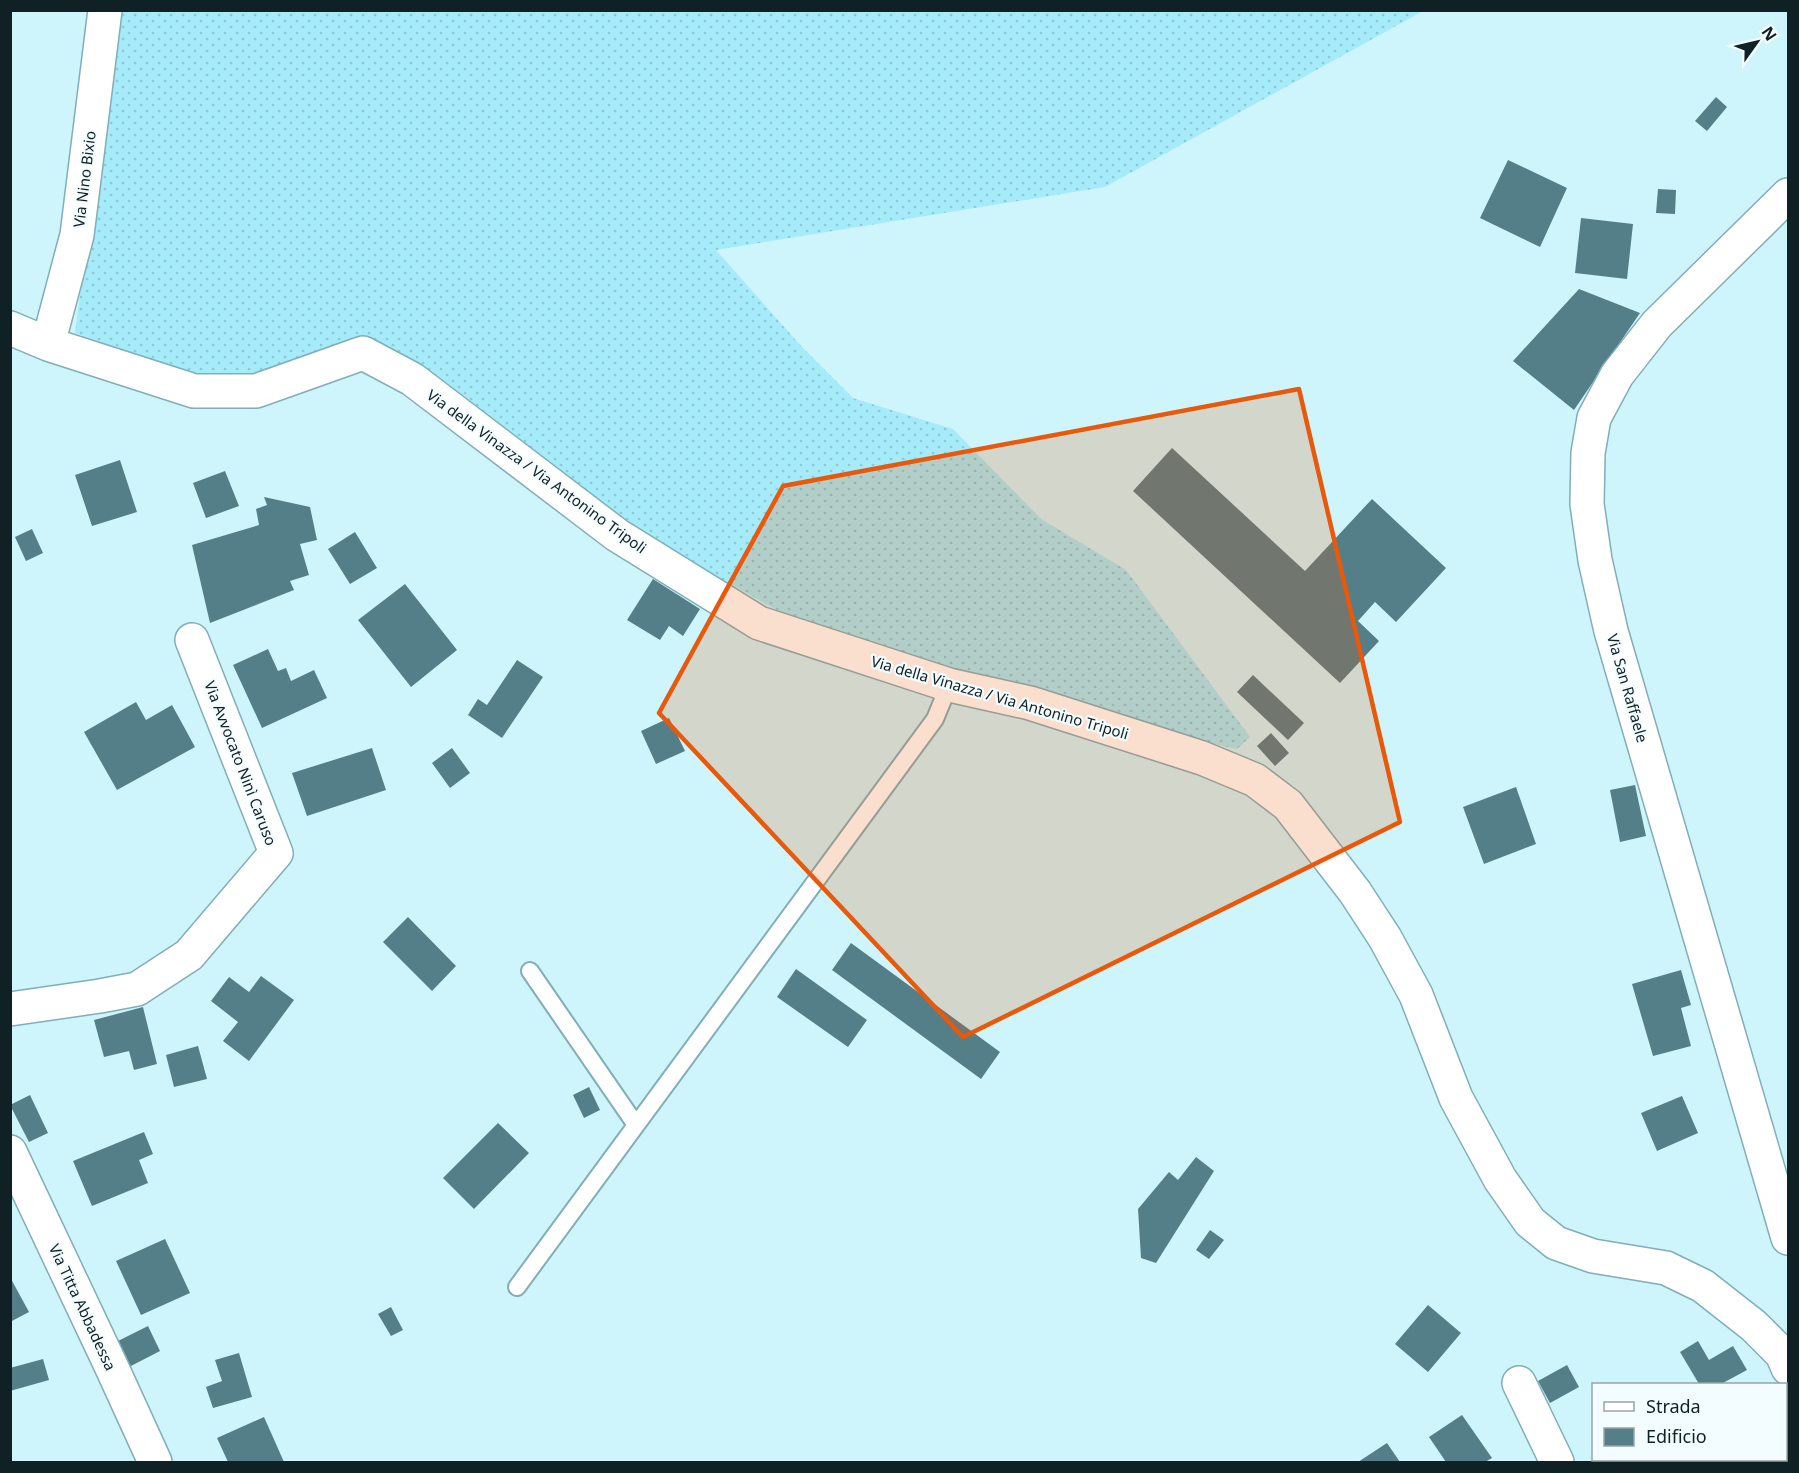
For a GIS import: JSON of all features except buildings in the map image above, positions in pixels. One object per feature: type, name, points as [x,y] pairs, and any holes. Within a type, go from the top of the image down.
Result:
[{"type":"street","name":"Via Nino Bixio","points":[[48,344],[77,235],[105,10]]},
{"type":"street","name":"Via San Raffaele","points":[[1788,195],[1657,324],[1617,375],[1594,418],[1588,453],[1587,504],[1595,560],[1611,631],[1788,1238]]},
{"type":"street","name":"Via della Vinazza / Via Antonino Tripoli","points":[[10,328],[48,344],[194,391],[255,391],[363,354],[412,380],[617,535],[759,623],[949,685],[1030,703],[1202,758],[1255,780],[1288,805],[1355,892],[1385,938],[1416,995],[1456,1098],[1500,1179],[1530,1222],[1556,1244],[1593,1256],[1666,1268],[1704,1286],[1754,1326],[1782,1354],[1788,1368]]},
{"type":"street","name":"Via Avvocato Ninì Caruso","points":[[10,1009],[137,989],[189,955],[276,853],[192,640]]},
{"type":"street","name":"Via Titta Abbadessa","points":[[10,1152],[155,1462]]},
{"type":"street","points":[[1519,1383],[1557,1462]]},
{"type":"lane","points":[[517,1287],[935,719],[949,685]]},
{"type":"lane","points":[[530,971],[636,1125]]},
{"type":"highlighted area","points":[[1299,389],[1400,822],[963,1037],[659,713],[783,486]]},
{"type":"shaded area","points":[[116,11],[1423,11],[1105,187],[716,250],[802,347],[853,398],[953,429],[1041,519],[1126,570],[1250,737],[1237,749],[1138,727],[784,614],[625,525],[416,366],[250,377],[201,377],[75,333]]}]
